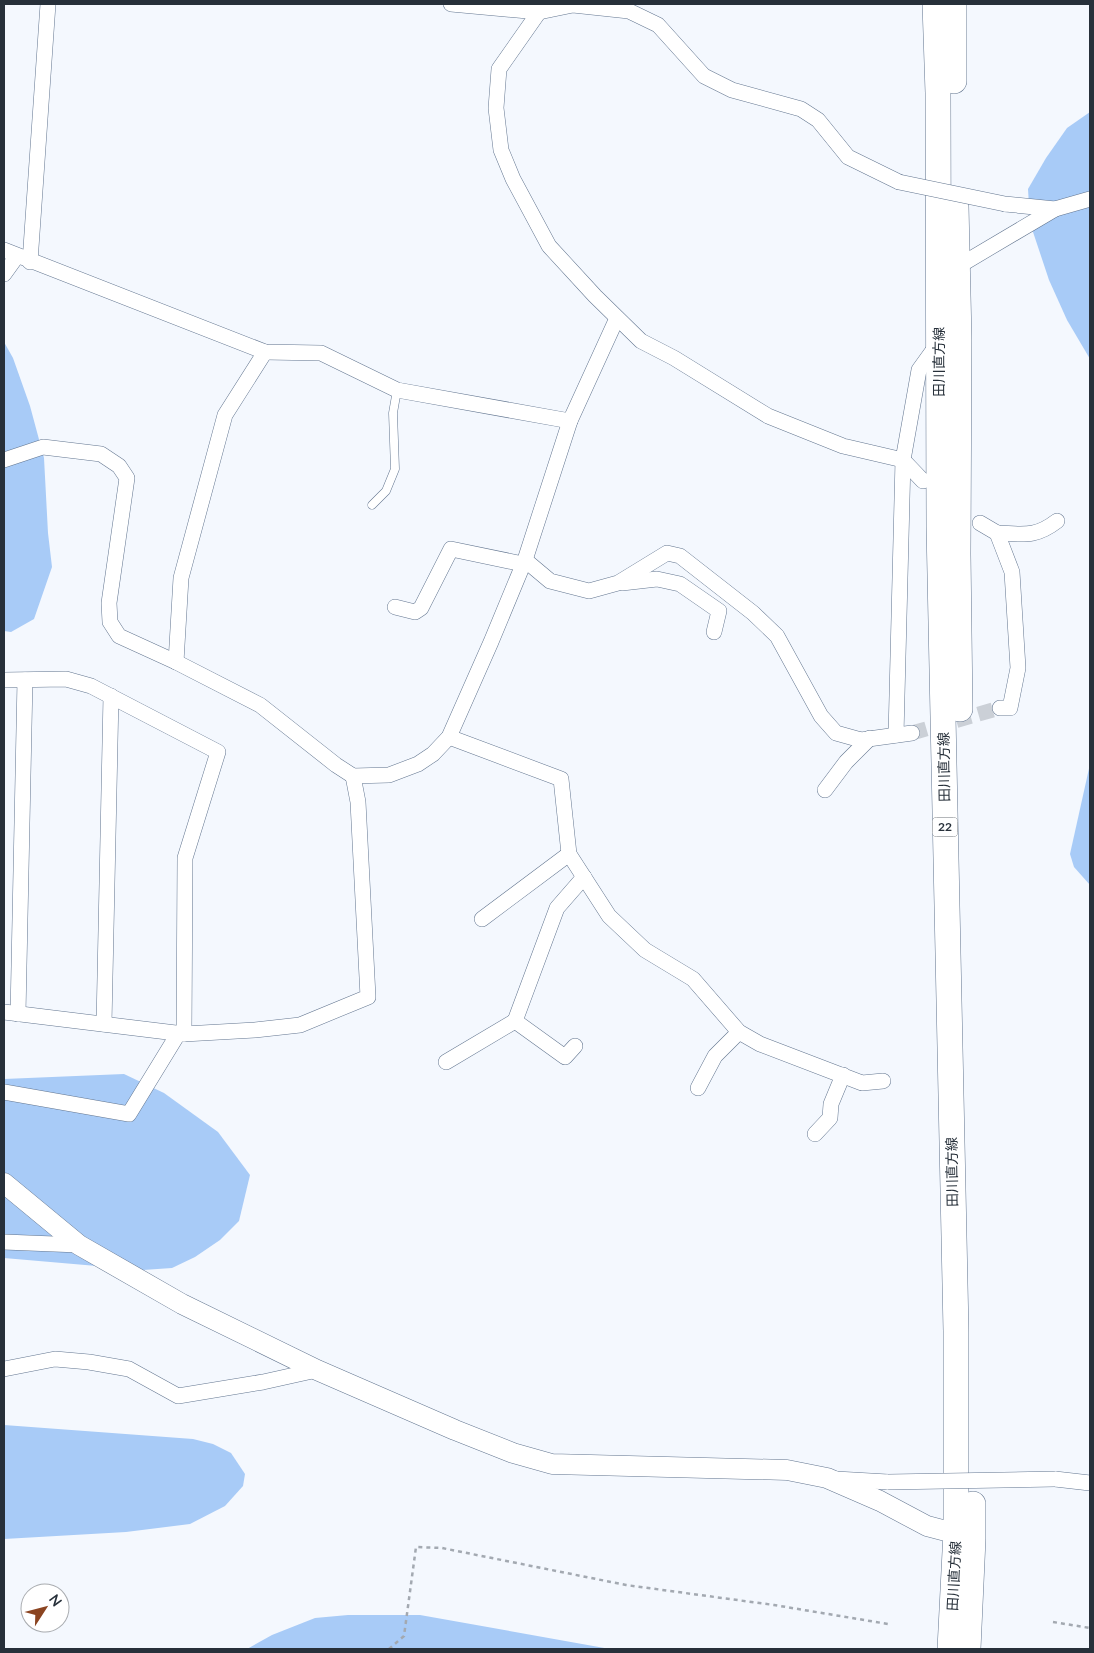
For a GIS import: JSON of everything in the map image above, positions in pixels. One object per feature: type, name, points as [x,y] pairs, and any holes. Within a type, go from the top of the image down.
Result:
[{"type":"main road","name":"田川直方線","points":[[935,4],[958,554],[964,1536],[968,1649]]},
{"type":"main road","name":"田川直方線","points":[[949,340],[957,267],[954,4]]},
{"type":"main road","name":"田川直方線","points":[[950,1649],[964,1536]]},
{"type":"street","points":[[4,274],[17,256],[48,4]]},
{"type":"street","points":[[451,4],[544,8],[573,5],[629,11],[658,25],[704,76],[732,90],[801,108],[818,120],[848,157],[899,182],[1005,204],[1056,209]]},
{"type":"street","points":[[544,8],[499,69],[496,108],[501,150],[513,178],[549,246],[641,341],[674,358],[768,416],[843,446],[904,460],[923,481]]},
{"type":"street","points":[[957,267],[1056,209],[1090,199]]},
{"type":"street","points":[[17,256],[265,352],[321,353],[397,390],[570,421]]},
{"type":"street","points":[[4,460],[42,447],[101,454],[119,466],[127,478],[109,604],[110,622],[119,636],[176,662],[260,705],[336,765],[353,776],[389,775],[411,767],[433,754],[449,738],[524,562],[570,421],[617,318]]},
{"type":"street","points":[[618,583],[667,553],[680,556],[753,613],[777,636],[821,716],[836,733],[861,740],[904,734],[904,460],[919,370],[949,340]]},
{"type":"street","points":[[176,662],[181,578],[224,415],[265,352]]},
{"type":"street","points":[[980,523],[997,533],[1034,534],[1045,530],[1057,521]]},
{"type":"street","points":[[997,533],[1012,572],[1018,668],[1010,708],[1000,708]]},
{"type":"street","points":[[395,607],[415,612],[421,608],[451,549],[524,562],[550,581],[589,590],[618,583],[657,579],[680,584],[719,611],[714,632]]},
{"type":"street","points":[[4,680],[66,679],[91,686],[218,752],[185,858],[181,1034],[129,1114],[4,1092]]},
{"type":"street","points":[[25,680],[11,1013],[181,1034],[255,1030],[300,1025],[368,997],[358,802],[353,776]]},
{"type":"street","points":[[104,1024],[111,696]]},
{"type":"street","points":[[449,738],[561,779],[569,854],[609,916],[645,950],[693,979],[739,1032],[760,1044],[862,1083],[883,1081]]},
{"type":"street","points":[[825,790],[846,762],[870,738]]},
{"type":"street","points":[[482,919],[569,854]]},
{"type":"street","points":[[446,1062],[515,1021],[557,908],[584,877]]},
{"type":"street","points":[[515,1021],[565,1056],[575,1046]]},
{"type":"street","points":[[698,1088],[715,1056],[739,1032]]},
{"type":"street","points":[[815,1134],[830,1118],[832,1104],[844,1076]]},
{"type":"street","points":[[4,1183],[79,1245],[182,1304],[316,1370],[454,1430],[513,1453],[552,1464],[787,1470],[827,1478],[888,1482],[1055,1479],[1090,1483]]},
{"type":"street","points":[[4,1242],[79,1245]]},
{"type":"street","points":[[4,1369],[55,1359],[89,1362],[129,1369],[178,1396],[263,1382],[316,1370]]},
{"type":"street","points":[[827,1478],[880,1501],[926,1526],[964,1536]]},
{"type":"lane","points":[[372,506],[386,491],[396,469],[393,413],[397,390]]},
{"type":"path","points":[[390,1649],[404,1636],[416,1547],[442,1548],[626,1585],[774,1605],[888,1624]]},
{"type":"path","points":[[1053,1622],[1090,1628]]},
{"type":"shaded area","points":[[1090,112],[1090,359],[1067,320],[1049,280],[1030,223],[1028,189],[1046,158],[1067,128]]},
{"type":"shaded area","points":[[4,342],[13,358],[30,406],[44,458],[48,533],[52,567],[34,619],[11,632],[4,631]]},
{"type":"shaded area","points":[[1090,764],[1090,885],[1074,867],[1070,854]]},
{"type":"shaded area","points":[[124,1074],[164,1093],[218,1132],[250,1175],[239,1221],[220,1240],[195,1257],[172,1268],[143,1270],[4,1258],[4,1079]]},
{"type":"shaded area","points":[[4,1425],[193,1439],[213,1444],[231,1453],[245,1474],[243,1486],[225,1506],[190,1524],[126,1532],[4,1539]]},
{"type":"shaded area","points":[[348,1615],[420,1615],[610,1649],[247,1649],[272,1635],[315,1618]]},
{"type":"tunnel","points":[[912,733],[1000,708]]}]
